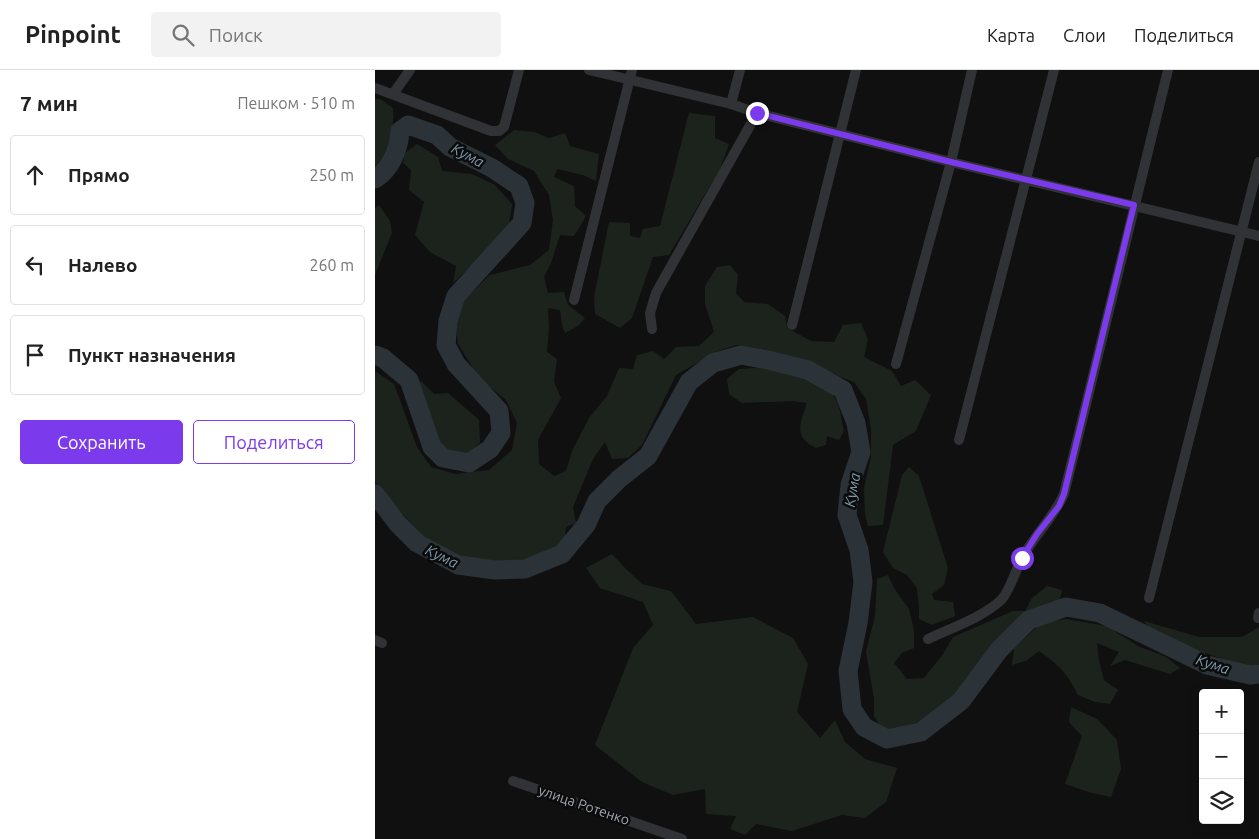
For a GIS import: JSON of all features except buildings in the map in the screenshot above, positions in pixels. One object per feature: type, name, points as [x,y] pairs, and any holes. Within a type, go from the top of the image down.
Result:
[{"type":"street","points":[[393,94],[410,70]]},
{"type":"street","points":[[375,88],[491,132],[499,131],[504,127],[519,70]]},
{"type":"street","points":[[589,70],[631,75],[757,113],[1259,236]]},
{"type":"street","points":[[731,104],[740,70]]},
{"type":"street","points":[[792,325],[856,70]]},
{"type":"street","points":[[896,364],[951,162],[972,70]]},
{"type":"street","points":[[959,440],[1054,70]]},
{"type":"street","points":[[928,639],[988,610],[1003,598],[1022,558],[1059,506],[1064,494],[1168,70]]},
{"type":"street","points":[[574,300],[631,75]]},
{"type":"street","points":[[652,329],[650,313],[655,293],[757,113]]},
{"type":"street","points":[[1149,598],[1259,162]]},
{"type":"street","name":"улица Ротенко","points":[[513,781],[682,839]]},
{"type":"shaded area","points":[[375,99],[380,99],[393,108],[393,116],[388,147],[375,166]]},
{"type":"shaded area","points":[[689,113],[715,116],[715,138],[729,144],[720,169],[669,255],[653,257],[632,318],[620,328],[595,314],[594,297],[609,222],[630,223],[630,236],[640,238],[643,229],[660,226]]},
{"type":"shaded area","points":[[514,130],[534,132],[549,138],[565,133],[570,146],[599,154],[596,181],[583,175],[557,169],[554,177],[574,186],[575,206],[586,216],[574,236],[560,235],[551,263],[544,277],[548,293],[564,292],[568,305],[585,318],[578,326],[565,333],[560,310],[548,308],[547,352],[557,359],[554,382],[561,398],[538,440],[539,464],[554,476],[566,471],[572,451],[589,418],[607,396],[619,368],[633,369],[637,355],[653,351],[664,359],[676,347],[699,346],[714,332],[705,304],[705,286],[717,267],[730,265],[738,275],[736,293],[744,302],[768,304],[785,316],[787,328],[811,341],[834,342],[843,325],[861,323],[868,339],[864,357],[892,371],[901,386],[915,380],[931,395],[916,431],[893,445],[883,525],[868,526],[865,515],[864,488],[871,456],[871,429],[866,399],[854,382],[767,350],[736,345],[718,351],[676,375],[642,445],[628,458],[612,459],[605,442],[593,459],[573,507],[576,523],[566,527],[565,541],[553,550],[526,561],[493,562],[459,557],[422,536],[375,482],[375,371],[394,384],[417,447],[431,467],[455,474],[489,470],[512,450],[517,423],[506,400],[479,378],[458,344],[456,327],[465,299],[490,275],[530,265],[549,250],[553,220],[549,195],[534,171],[508,159],[495,145]]},
{"type":"shaded area","points":[[417,144],[438,157],[442,171],[472,174],[495,185],[512,204],[509,226],[491,247],[453,283],[456,266],[430,252],[415,235],[424,202],[409,190],[411,170],[403,163],[405,153]]},
{"type":"shaded area","points":[[379,205],[390,221],[392,233],[375,275],[375,208]]},
{"type":"shaded area","points":[[756,368],[801,375],[821,384],[830,391],[838,403],[844,431],[839,440],[827,436],[826,445],[816,448],[804,439],[800,428],[807,403],[792,401],[742,403],[729,394],[727,379],[739,369]]},
{"type":"shaded area","points":[[421,381],[434,394],[448,393],[479,420],[480,443],[469,453],[452,453],[436,445],[418,385]]},
{"type":"shaded area","points":[[909,467],[919,476],[948,568],[944,585],[932,594],[934,600],[953,602],[955,616],[932,625],[919,619],[917,588],[907,575],[893,568],[883,552],[902,475]]},
{"type":"shaded area","points":[[612,554],[642,584],[671,591],[696,624],[753,617],[793,638],[808,664],[797,712],[820,738],[835,720],[845,742],[865,759],[897,768],[886,802],[865,818],[842,815],[792,831],[756,824],[745,835],[730,829],[736,816],[706,814],[705,789],[673,795],[642,782],[595,745],[633,648],[653,625],[643,602],[600,588],[586,568]]},
{"type":"shaded area","points":[[888,575],[894,588],[909,609],[914,631],[914,648],[902,653],[894,663],[907,679],[924,678],[943,654],[953,637],[1013,611],[1025,611],[1032,598],[1047,586],[1062,590],[1060,599],[1051,607],[1026,618],[1005,638],[959,697],[921,727],[902,730],[882,729],[874,716],[874,699],[866,652],[875,616],[877,579]]},
{"type":"shaded area","points":[[1066,619],[1107,626],[1138,646],[1166,657],[1180,668],[1170,674],[1125,660],[1110,666],[1119,652],[1097,643],[1104,680],[1118,690],[1110,704],[1095,702],[1078,695],[1062,670],[1039,651],[1026,661],[1012,665],[1014,648],[1041,623]]},
{"type":"shaded area","points":[[1144,621],[1199,637],[1242,637],[1259,627],[1259,664],[1248,667],[1156,637]]},
{"type":"shaded area","points":[[1071,707],[1097,719],[1117,740],[1121,769],[1111,797],[1065,784],[1082,736],[1069,722]]},
{"type":"waterway","name":"Кума","points":[[375,179],[390,164],[398,145],[400,131],[408,125],[437,135],[450,147],[492,168],[519,186],[525,203],[522,223],[456,296],[448,321],[446,345],[456,364],[499,411],[501,433],[490,449],[469,463],[443,458],[432,447],[409,380],[383,358],[375,355]]},
{"type":"waterway","name":"Кума","points":[[375,494],[398,524],[417,543],[458,565],[495,570],[525,569],[562,554],[586,525],[597,501],[619,479],[648,456],[689,382],[713,363],[741,355],[768,360],[808,370],[843,390],[856,423],[861,452],[850,485],[847,515],[859,550],[863,582],[858,623],[848,671],[852,709],[864,727],[887,739],[921,732],[961,701],[999,650],[1029,620],[1066,607],[1100,613],[1207,665],[1250,675],[1259,674]]},
{"type":"route","points":[[757,113],[951,162],[1134,205],[1064,494],[1059,506],[1037,534],[1022,558]]}]
